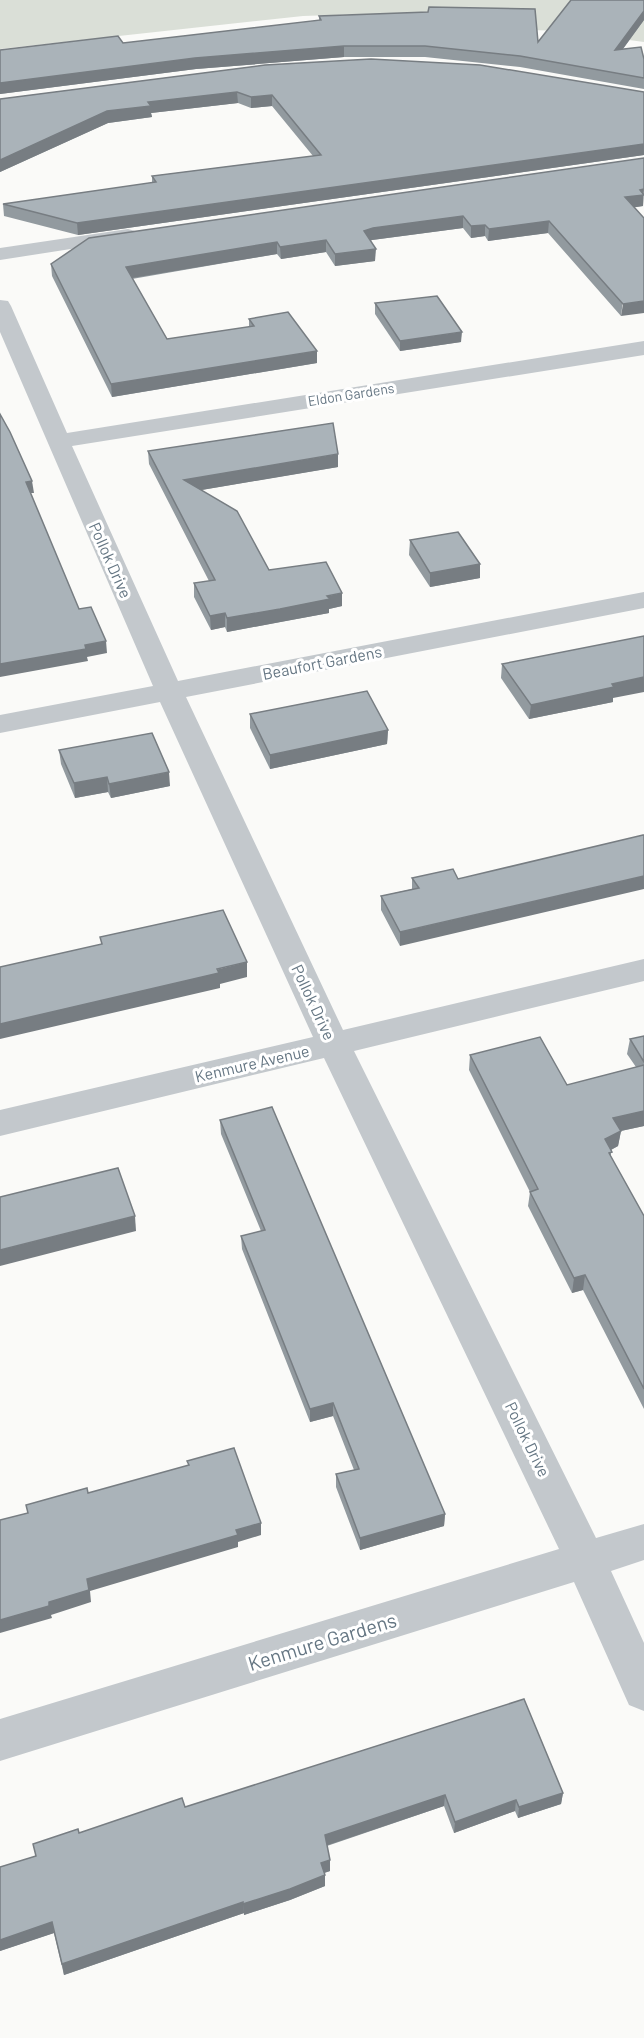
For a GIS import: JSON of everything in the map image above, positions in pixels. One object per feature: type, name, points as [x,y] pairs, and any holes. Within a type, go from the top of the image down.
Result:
[{"type":"street","points":[[0,254],[152,232]]},
{"type":"street","name":"Pollok Drive","points":[[0,306],[169,691],[333,1044],[587,1559],[644,1691]]},
{"type":"street","name":"Eldon Gardens","points":[[58,441],[644,348]]},
{"type":"street","name":"Beaufort Gardens","points":[[0,724],[644,600]]},
{"type":"street","name":"Kenmure Avenue","points":[[0,1123],[644,970]]},
{"type":"street","name":"Kenmure Gardens","points":[[0,1740],[644,1542]]},
{"type":"shaded area","points":[[0,0],[644,0],[644,42],[562,31],[498,29],[437,14],[363,14],[303,16],[0,49]]},
{"type":"building","points":[[571,0],[644,0],[644,11],[615,50],[641,47],[644,59],[644,78],[520,56],[425,46],[344,46],[195,58],[0,83],[0,50],[118,36],[123,43],[321,20],[319,16],[428,12],[429,7],[535,9],[538,42]]},
{"type":"building","points":[[371,59],[480,65],[644,92],[644,144],[77,223],[3,204],[156,182],[152,176],[321,155],[272,95],[251,97],[237,92],[148,102],[151,106],[107,111],[0,160],[0,99],[265,65]]},
{"type":"building","points":[[644,158],[644,189],[640,190],[644,195],[625,197],[644,218],[644,301],[623,304],[549,221],[489,229],[485,225],[471,226],[463,216],[373,228],[364,231],[376,249],[335,254],[326,240],[280,247],[277,242],[126,267],[167,339],[254,326],[249,319],[288,312],[317,351],[111,384],[51,264],[89,238]]},
{"type":"building","points":[[437,296],[462,332],[400,341],[375,303]]},
{"type":"building","points":[[0,414],[32,481],[26,482],[79,609],[91,607],[106,641],[85,645],[86,649],[0,664]]},
{"type":"building","points":[[333,423],[338,454],[184,480],[237,511],[269,570],[326,562],[342,593],[327,596],[330,599],[280,609],[227,618],[225,613],[210,616],[194,583],[215,580],[148,451]]},
{"type":"building","points":[[458,532],[480,564],[430,573],[410,540]]},
{"type":"building","points":[[644,636],[644,677],[612,684],[614,687],[531,705],[502,664]]},
{"type":"building","points":[[367,691],[388,730],[270,755],[250,714]]},
{"type":"building","points":[[152,733],[169,772],[109,784],[107,777],[74,783],[59,750]]},
{"type":"building","points":[[644,835],[644,876],[400,932],[381,896],[419,888],[412,878],[453,869],[458,879]]},
{"type":"building","points":[[223,910],[247,962],[217,969],[219,973],[0,1024],[0,967],[102,944],[100,937]]},
{"type":"building","points":[[644,1036],[644,1062],[630,1039]]},
{"type":"building","points":[[540,1037],[567,1085],[644,1065],[644,1111],[613,1118],[621,1131],[605,1139],[612,1152],[609,1153],[644,1216],[644,1389],[585,1275],[574,1278],[530,1192],[538,1189],[470,1055]]},
{"type":"building","points":[[272,1107],[445,1514],[360,1538],[336,1474],[359,1469],[333,1403],[310,1409],[241,1236],[265,1230],[220,1120]]},
{"type":"building","points":[[118,1168],[135,1216],[0,1250],[0,1197]]},
{"type":"building","points":[[234,1448],[261,1523],[236,1530],[238,1535],[87,1579],[89,1590],[49,1602],[49,1606],[0,1620],[0,1520],[28,1513],[26,1505],[87,1488],[88,1493],[189,1465],[187,1461]]},
{"type":"building","points":[[524,1699],[563,1793],[519,1807],[516,1800],[455,1822],[445,1795],[325,1835],[330,1860],[321,1863],[325,1875],[290,1889],[243,1904],[243,1902],[62,1964],[52,1922],[0,1940],[0,1867],[36,1856],[33,1844],[78,1829],[79,1833],[182,1798],[185,1807]]}]
